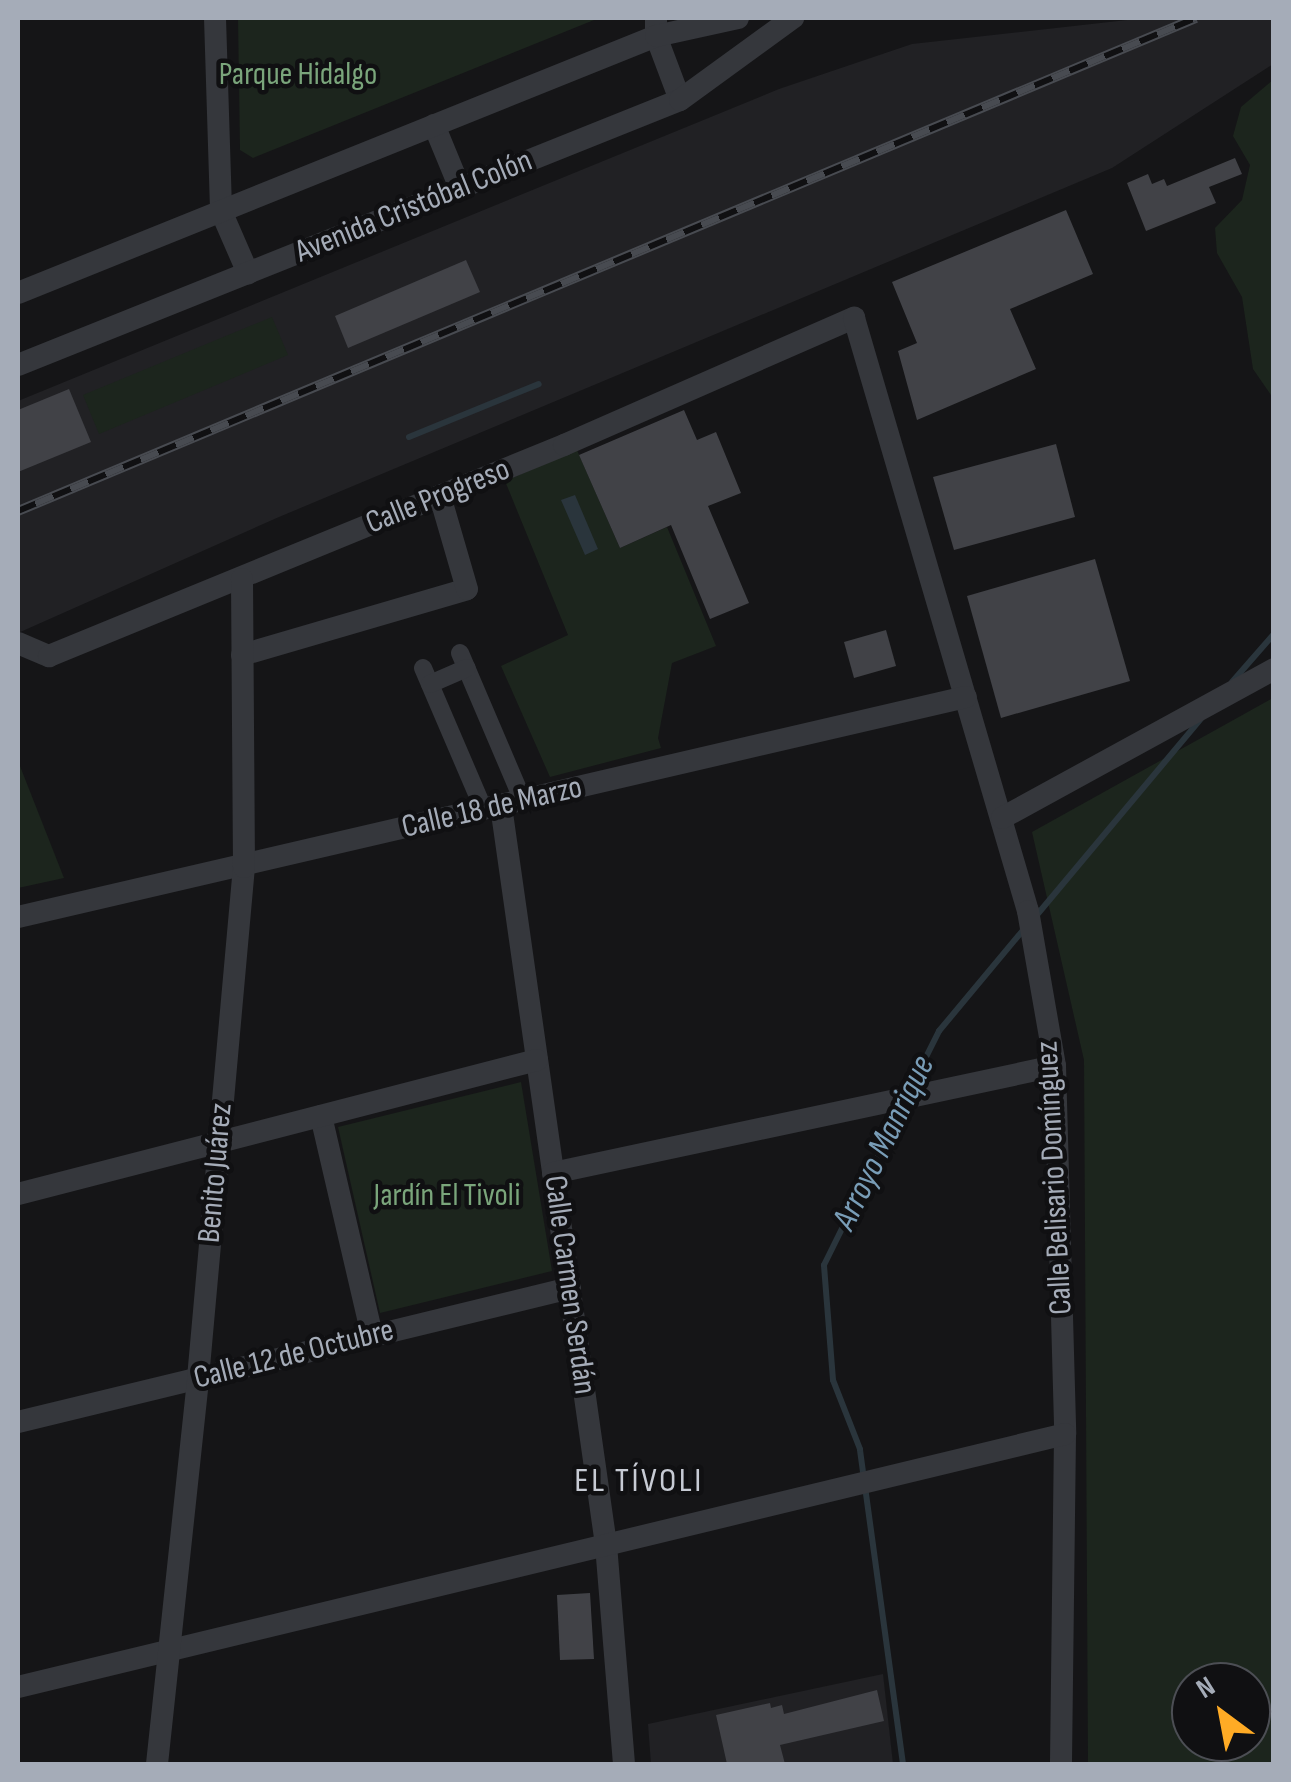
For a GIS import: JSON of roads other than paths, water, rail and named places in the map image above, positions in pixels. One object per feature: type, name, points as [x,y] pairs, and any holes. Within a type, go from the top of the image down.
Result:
[{"type":"street","points":[[215,18],[221,211],[248,274]]},
{"type":"street","points":[[18,294],[434,125],[656,27],[738,18]]},
{"type":"street","name":"Avenida Cristóbal Colón","points":[[18,365],[680,100],[793,18]]},
{"type":"street","points":[[656,27],[680,100]]},
{"type":"street","points":[[434,125],[460,188]]},
{"type":"street","name":"Calle Progreso","points":[[18,643],[49,656],[440,496],[854,318]]},
{"type":"street","name":"Calle Belisario Domínguez","points":[[854,318],[1030,921],[1054,1066],[1065,1434],[1060,1764]]},
{"type":"street","points":[[242,656],[467,588],[440,496]]},
{"type":"street","name":"Benito Juárez","points":[[157,1764],[198,1378],[244,867],[242,579]]},
{"type":"street","points":[[463,661],[503,806],[426,676],[463,661]]},
{"type":"street","points":[[1002,818],[1274,669]]},
{"type":"street","name":"Calle 18 de Marzo","points":[[18,917],[966,697]]},
{"type":"street","name":"Calle Carmen Serdán","points":[[503,806],[606,1544],[624,1764]]},
{"type":"street","points":[[18,1194],[538,1060]]},
{"type":"street","points":[[554,1173],[1054,1066]]},
{"type":"street","points":[[321,1116],[372,1336]]},
{"type":"street","name":"Calle 12 de Octubre","points":[[18,1422],[570,1288]]},
{"type":"street","points":[[18,1686],[1065,1434]]},
{"type":"waterway","points":[[409,437],[539,384]]},
{"type":"waterway","name":"Arroyo Manrique","points":[[1232,682],[1274,634]]},
{"type":"waterway","name":"Arroyo Manrique","points":[[1036,916],[1201,719]]},
{"type":"waterway","name":"Arroyo Manrique","points":[[910,1089],[939,1031],[1024,929]]},
{"type":"waterway","name":"Arroyo Manrique","points":[[903,1105],[824,1265],[833,1380],[860,1449],[903,1764]]},
{"type":"railway","points":[[18,511],[1196,18]]},
{"type":"district","name":"EL TÍVOLI","points":[[639,1481]]},
{"type":"park label","name":"Parque Hidalgo","points":[[298,75]]},
{"type":"park label","name":"Jardín El Tivoli","points":[[447,1196]]}]
